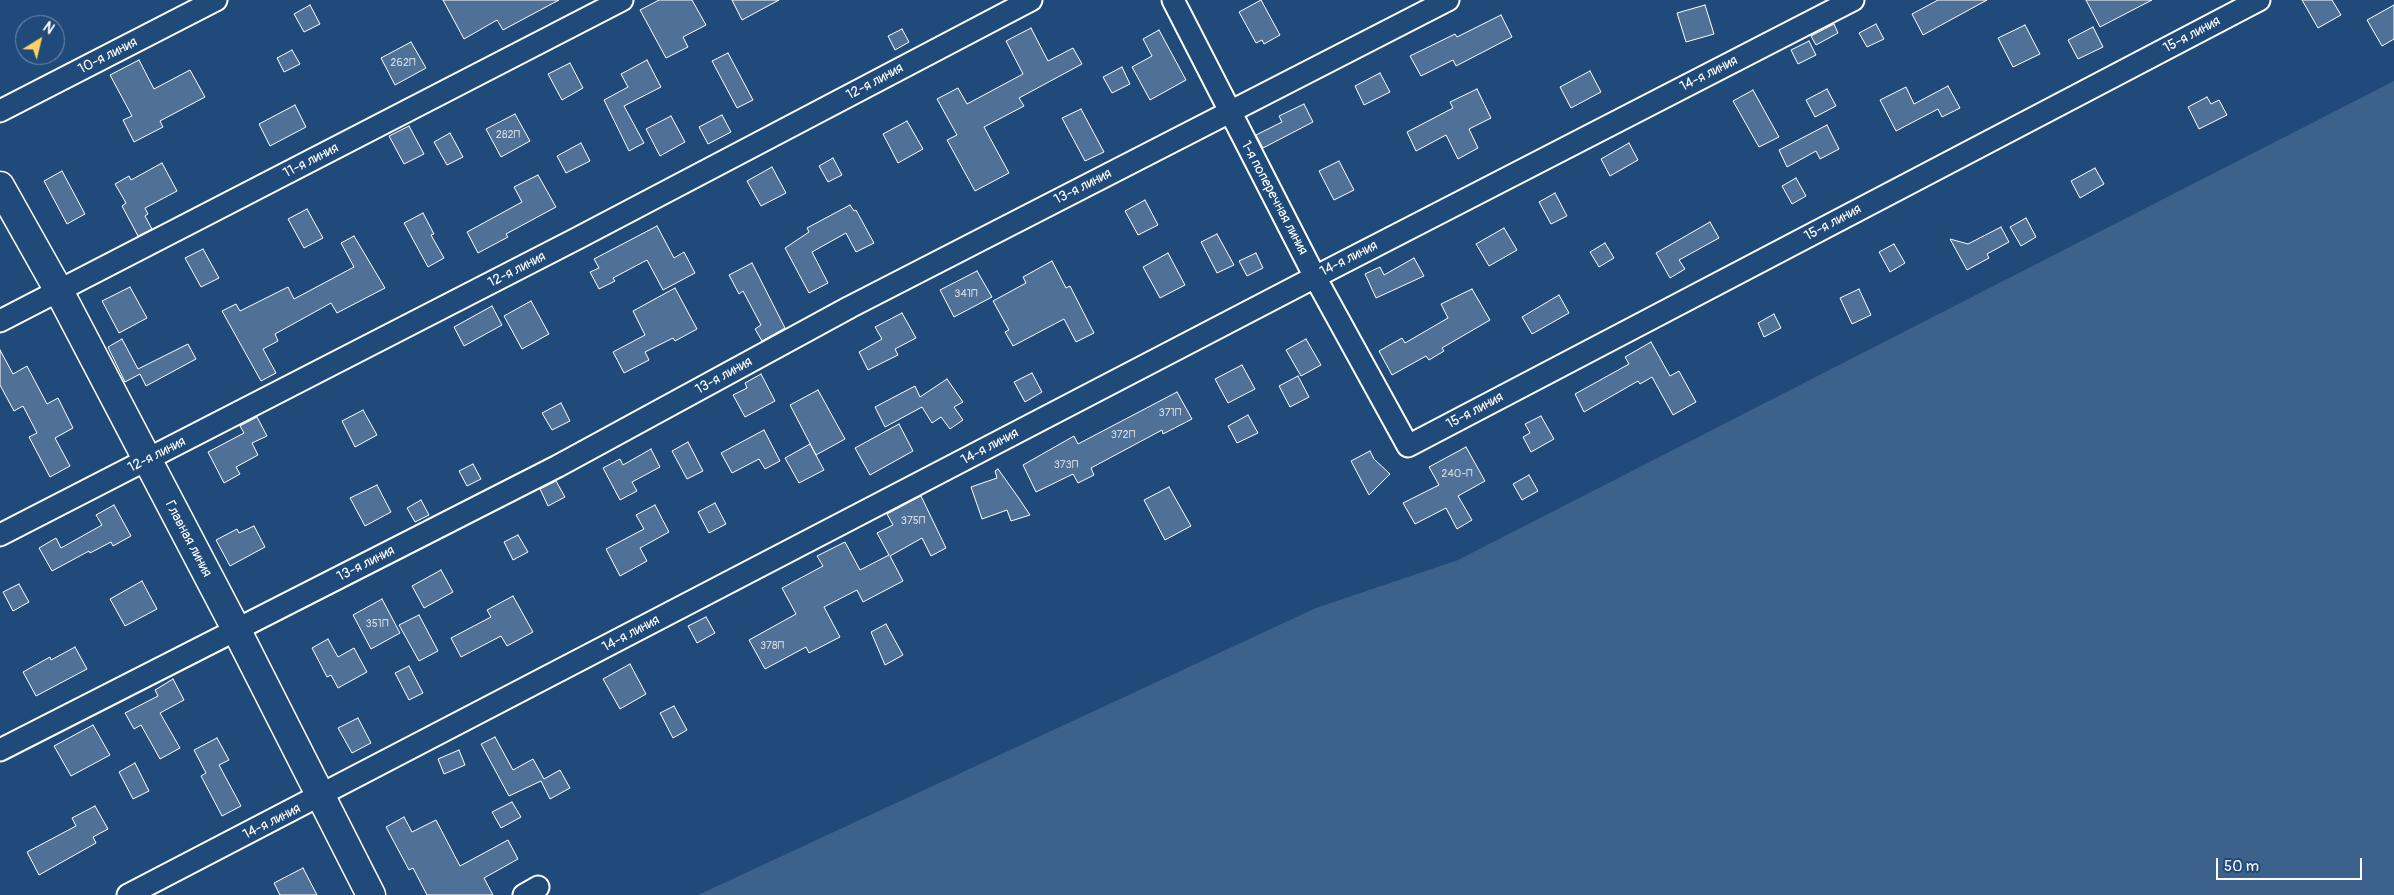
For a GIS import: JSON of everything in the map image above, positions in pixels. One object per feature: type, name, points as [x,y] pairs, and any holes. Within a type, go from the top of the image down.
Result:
[{"type":"street","name":"10-я линия","points":[[0,111],[216,0]]},
{"type":"street","name":"11-я линия","points":[[0,321],[622,0]]},
{"type":"street","name":"12-я линия","points":[[0,535],[578,238],[1031,0]]},
{"type":"street","name":"1-я поперечная линия","points":[[1173,0],[1315,277],[1408,446]]},
{"type":"street","name":"13-я линия","points":[[0,750],[558,466],[850,307],[1448,0]]},
{"type":"street","name":"14-я линия","points":[[128,895],[1315,277],[1852,0]]},
{"type":"street","name":"15-я линия","points":[[1408,446],[2259,0]]},
{"type":"street","name":"Главная линия","points":[[0,186],[59,291],[146,461],[236,629],[319,797],[371,895]]},
{"type":"shaded area","points":[[2394,81],[2394,895],[698,895],[1316,608],[1458,560]]},
{"type":"building","points":[[443,0],[559,0],[503,30],[497,20],[464,39]]},
{"type":"building","points":[[659,0],[692,0],[706,25],[683,37],[688,47],[666,58],[640,10]]},
{"type":"building","points":[[732,0],[779,0],[742,20]]},
{"type":"building","points":[[1261,0],[1280,35],[1264,44],[1262,40],[1256,43],[1239,12]]},
{"type":"building","points":[[1938,0],[1987,0],[1923,35],[1912,14]]},
{"type":"building","points":[[2086,0],[2152,0],[2100,27]]},
{"type":"building","points":[[2302,0],[2332,0],[2341,15],[2318,28]]},
{"type":"building","points":[[310,5],[320,24],[304,32],[294,14]]},
{"type":"building","points":[[1705,5],[1714,34],[1686,42],[1677,13]]},
{"type":"building","points":[[2394,5],[2394,39],[2382,46],[2367,20]]},
{"type":"building","points":[[1501,15],[1512,37],[1456,66],[1453,60],[1421,76],[1410,56],[1455,34],[1457,37]]},
{"type":"building","points":[[1834,24],[1838,33],[1816,45],[1811,36]]},
{"type":"building","points":[[1876,24],[1884,39],[1867,47],[1859,33]]},
{"type":"building","points":[[2025,25],[2040,54],[2013,67],[1998,38]]},
{"type":"building","points":[[2093,27],[2103,47],[2078,59],[2068,40]]},
{"type":"building","points":[[1031,28],[1048,61],[1073,48],[1082,64],[1019,98],[1024,106],[984,127],[1009,173],[975,191],[947,140],[957,135],[937,99],[958,88],[967,104],[1023,74],[1006,41]]},
{"type":"building","points":[[902,29],[909,42],[895,50],[888,36]]},
{"type":"building","points":[[1159,30],[1186,80],[1150,100],[1132,67],[1152,56],[1143,39]]},
{"type":"building","points":[[1809,41],[1816,55],[1798,64],[1791,50]]},
{"type":"building","points":[[411,42],[426,68],[395,85],[381,58]]},
{"type":"building","points":[[292,50],[300,64],[284,72],[277,58]]},
{"type":"building","points":[[728,53],[753,100],[737,108],[712,61]]},
{"type":"building","points":[[139,60],[154,89],[190,70],[205,97],[160,121],[163,127],[134,142],[123,120],[132,116],[110,75]]},
{"type":"building","points":[[647,60],[661,87],[624,106],[644,143],[629,151],[604,100],[628,87],[621,74]]},
{"type":"building","points":[[570,63],[583,88],[562,100],[548,74]]},
{"type":"building","points":[[1122,67],[1130,84],[1112,93],[1103,77]]},
{"type":"building","points":[[1590,71],[1601,92],[1571,108],[1560,87]]},
{"type":"building","points":[[1380,73],[1390,92],[1364,105],[1355,86]]},
{"type":"building","points":[[1948,86],[1960,108],[1942,117],[1938,109],[1896,131],[1880,100],[1906,87],[1914,104]]},
{"type":"building","points":[[1477,89],[1491,118],[1469,129],[1478,148],[1458,159],[1446,135],[1416,151],[1407,132],[1453,108],[1450,102]]},
{"type":"building","points":[[1827,89],[1836,106],[1815,117],[1806,100]]},
{"type":"building","points":[[1753,90],[1779,137],[1759,147],[1733,101]]},
{"type":"building","points":[[2207,97],[2211,104],[2219,100],[2227,115],[2199,129],[2188,107]]},
{"type":"building","points":[[1304,104],[1313,122],[1263,148],[1256,135],[1282,122],[1279,116]]},
{"type":"building","points":[[295,105],[306,127],[270,146],[259,124]]},
{"type":"building","points":[[1081,109],[1104,152],[1085,161],[1062,118]]},
{"type":"building","points":[[515,114],[530,141],[501,157],[486,129]]},
{"type":"building","points":[[722,115],[731,132],[708,144],[699,127]]},
{"type":"building","points":[[671,116],[685,142],[660,156],[646,129]]},
{"type":"building","points":[[907,121],[923,149],[898,163],[883,134]]},
{"type":"building","points":[[1827,125],[1839,149],[1820,159],[1816,151],[1787,167],[1779,150]]},
{"type":"building","points":[[409,126],[424,154],[404,164],[389,136]]},
{"type":"building","points":[[450,133],[463,157],[447,165],[434,142]]},
{"type":"building","points":[[581,143],[590,161],[566,173],[557,156]]},
{"type":"building","points":[[1629,143],[1638,160],[1610,176],[1601,159]]},
{"type":"building","points":[[833,158],[842,175],[828,182],[819,166]]},
{"type":"building","points":[[1339,161],[1354,190],[1334,200],[1319,171]]},
{"type":"building","points":[[162,163],[177,191],[145,208],[148,214],[145,216],[152,229],[138,236],[122,206],[126,203],[115,184],[129,176],[131,180]]},
{"type":"building","points":[[772,167],[786,193],[761,206],[747,181]]},
{"type":"building","points":[[2095,168],[2104,184],[2080,198],[2071,181]]},
{"type":"building","points":[[62,171],[85,214],[67,224],[44,181]]},
{"type":"building","points":[[538,175],[556,207],[506,234],[508,237],[478,253],[467,232],[522,202],[514,187]]},
{"type":"building","points":[[1796,178],[1806,196],[1792,204],[1782,186]]},
{"type":"building","points":[[1555,193],[1567,216],[1551,224],[1539,202]]},
{"type":"building","points":[[1145,200],[1158,225],[1138,235],[1125,211]]},
{"type":"building","points":[[850,205],[854,211],[856,210],[874,243],[856,252],[846,233],[812,252],[828,283],[809,293],[785,248],[809,232],[807,228]]},
{"type":"building","points":[[307,209],[323,238],[304,248],[288,219]]},
{"type":"building","points":[[423,213],[434,234],[431,235],[444,258],[428,267],[404,223]]},
{"type":"building","points":[[2026,218],[2036,237],[2021,246],[2010,227]]},
{"type":"building","points":[[1710,222],[1719,238],[1679,260],[1685,269],[1670,278],[1656,253]]},
{"type":"building","points":[[657,226],[674,258],[684,252],[695,273],[663,290],[647,260],[613,278],[615,281],[599,289],[590,272],[599,268],[594,259]]},
{"type":"building","points":[[2001,227],[2009,242],[1987,254],[1989,258],[1967,270],[1950,239],[1968,244]]},
{"type":"building","points":[[1504,228],[1517,250],[1489,266],[1476,244]]},
{"type":"building","points":[[1217,234],[1234,265],[1217,273],[1201,242]]},
{"type":"building","points":[[354,236],[385,288],[337,313],[331,303],[275,334],[278,341],[263,349],[276,373],[261,381],[222,311],[236,304],[240,311],[288,287],[294,299],[354,267],[341,243]]},
{"type":"building","points":[[1605,243],[1614,258],[1599,267],[1590,252]]},
{"type":"building","points":[[1894,244],[1905,263],[1890,272],[1879,252]]},
{"type":"building","points":[[203,249],[219,278],[201,287],[185,258]]},
{"type":"building","points":[[1168,253],[1185,285],[1160,298],[1143,267]]},
{"type":"building","points":[[1256,253],[1263,268],[1247,276],[1239,261]]},
{"type":"building","points":[[1414,258],[1424,276],[1376,298],[1365,274],[1380,267],[1384,275]]},
{"type":"building","points":[[1052,261],[1066,288],[1070,286],[1094,333],[1076,342],[1064,319],[1013,346],[1005,332],[1009,330],[993,301],[1026,283],[1023,277]]},
{"type":"building","points":[[752,263],[785,328],[762,341],[755,329],[761,325],[743,291],[739,294],[729,275]]},
{"type":"building","points":[[977,271],[992,297],[954,317],[940,290]]},
{"type":"building","points":[[130,287],[147,318],[119,333],[102,301]]},
{"type":"building","points":[[675,288],[697,329],[675,341],[673,338],[645,352],[649,360],[624,373],[613,352],[645,335],[633,311]]},
{"type":"building","points":[[1472,289],[1490,320],[1442,348],[1444,351],[1429,360],[1426,356],[1392,375],[1379,351],[1402,338],[1405,343],[1448,318],[1441,304]]},
{"type":"building","points":[[1859,289],[1871,315],[1852,324],[1840,298]]},
{"type":"building","points":[[1559,295],[1569,313],[1532,334],[1522,317]]},
{"type":"building","points":[[531,301],[549,334],[522,349],[504,316]]},
{"type":"building","points":[[492,306],[502,325],[464,346],[454,327]]},
{"type":"building","points":[[902,313],[916,338],[895,349],[898,355],[868,370],[859,352],[882,339],[875,327]]},
{"type":"building","points":[[1774,314],[1781,328],[1764,337],[1758,323]]},
{"type":"building","points":[[122,339],[138,369],[188,344],[196,359],[146,386],[140,374],[125,382],[108,347]]},
{"type":"building","points":[[1306,339],[1321,365],[1301,376],[1286,350]]},
{"type":"building","points":[[1651,342],[1670,376],[1679,371],[1696,402],[1673,415],[1652,377],[1640,384],[1638,381],[1584,412],[1575,394],[1629,364],[1625,357]]},
{"type":"building","points":[[0,350],[13,374],[27,366],[47,404],[58,398],[73,428],[55,438],[70,466],[50,477],[29,437],[37,433],[23,406],[14,411],[0,385]]},
{"type":"building","points":[[1242,365],[1255,389],[1228,403],[1215,379]]},
{"type":"building","points":[[1032,373],[1042,392],[1025,402],[1014,382]]},
{"type":"building","points":[[761,374],[775,401],[745,417],[733,395],[747,388],[745,383]]},
{"type":"building","points":[[1298,376],[1309,397],[1290,407],[1279,386]]},
{"type":"building","points":[[947,379],[963,402],[954,407],[963,420],[950,429],[941,417],[932,423],[922,407],[885,427],[875,407],[915,386],[920,397]]},
{"type":"building","points":[[818,390],[845,439],[816,455],[790,405]]},
{"type":"building","points":[[1177,392],[1192,419],[1163,434],[1162,430],[1091,468],[1094,475],[1078,483],[1073,474],[1036,492],[1023,465],[1074,436],[1078,444]]},
{"type":"building","points":[[561,403],[570,421],[552,430],[542,413]]},
{"type":"building","points":[[363,410],[377,435],[355,447],[342,421]]},
{"type":"building","points":[[1248,415],[1258,433],[1237,443],[1228,426]]},
{"type":"building","points":[[1541,416],[1554,439],[1531,452],[1523,437],[1530,433],[1525,424]]},
{"type":"building","points":[[257,417],[267,436],[252,443],[258,455],[236,467],[240,474],[224,483],[208,452],[244,433],[240,426]]},
{"type":"building","points":[[899,424],[913,451],[870,475],[855,448]]},
{"type":"building","points":[[764,430],[780,461],[765,469],[759,459],[732,473],[721,453]]},
{"type":"building","points":[[688,442],[703,471],[687,479],[672,451]]},
{"type":"building","points":[[810,444],[824,470],[799,483],[785,458]]},
{"type":"building","points":[[1466,447],[1485,481],[1458,496],[1472,520],[1457,529],[1446,508],[1415,524],[1403,503],[1439,485],[1429,467]]},
{"type":"building","points":[[651,449],[660,467],[632,482],[637,491],[620,500],[603,468],[620,459],[623,465]]},
{"type":"building","points":[[1370,451],[1374,459],[1390,474],[1369,495],[1351,461]]},
{"type":"building","points":[[473,464],[481,479],[467,486],[459,471]]},
{"type":"building","points":[[998,469],[1030,515],[1011,521],[1007,510],[982,519],[971,487],[997,478],[995,471]]},
{"type":"building","points":[[1529,475],[1538,491],[1522,500],[1513,484]]},
{"type":"building","points":[[556,481],[565,497],[548,506],[540,489]]},
{"type":"building","points":[[377,485],[391,512],[365,526],[350,498]]},
{"type":"building","points":[[1169,487],[1191,526],[1165,540],[1144,500]]},
{"type":"building","points":[[921,496],[946,548],[931,556],[922,538],[890,556],[903,581],[863,602],[857,590],[824,607],[840,637],[809,653],[806,647],[765,669],[749,640],[796,614],[782,588],[823,566],[817,556],[845,542],[860,570],[889,555],[877,533],[893,525],[887,514]]},
{"type":"building","points":[[421,500],[429,515],[415,522],[407,508]]},
{"type":"building","points":[[715,503],[726,524],[709,533],[698,512]]},
{"type":"building","points":[[114,505],[131,536],[113,546],[111,542],[90,553],[89,551],[52,571],[39,548],[56,538],[61,548],[102,525],[96,515]]},
{"type":"building","points":[[655,505],[669,532],[640,548],[647,561],[620,576],[606,549],[644,529],[636,515]]},
{"type":"building","points":[[254,526],[265,547],[230,566],[216,540],[237,529],[239,533]]},
{"type":"building","points":[[518,535],[528,552],[513,560],[504,542]]},
{"type":"building","points":[[441,570],[453,592],[424,608],[412,586]]},
{"type":"building","points":[[142,581],[157,609],[125,626],[110,599]]},
{"type":"building","points":[[19,584],[29,602],[13,611],[3,592]]},
{"type":"building","points":[[513,596],[533,632],[507,646],[501,636],[461,657],[451,638],[491,617],[487,610]]},
{"type":"building","points":[[382,599],[400,633],[371,649],[353,615]]},
{"type":"building","points":[[419,615],[438,651],[419,661],[399,625]]},
{"type":"building","points":[[706,617],[715,633],[697,643],[688,626]]},
{"type":"building","points":[[886,624],[903,655],[885,665],[871,632]]},
{"type":"building","points":[[328,639],[338,657],[354,648],[367,672],[338,688],[331,675],[327,677],[312,648]]},
{"type":"building","points":[[75,647],[87,669],[36,696],[23,672],[50,657],[51,660]]},
{"type":"building","points":[[630,664],[646,694],[620,709],[603,679]]},
{"type":"building","points":[[409,666],[423,693],[409,700],[395,673]]},
{"type":"building","points":[[173,679],[184,700],[160,713],[180,748],[160,759],[141,725],[134,729],[125,713],[158,696],[155,690]]},
{"type":"building","points":[[674,706],[687,730],[673,738],[660,713]]},
{"type":"building","points":[[358,718],[371,743],[352,753],[338,728]]},
{"type":"building","points":[[93,725],[110,755],[71,776],[54,746]]},
{"type":"building","points":[[495,737],[513,770],[533,759],[544,779],[560,770],[570,788],[550,799],[541,781],[509,796],[481,744]]},
{"type":"building","points":[[217,738],[229,760],[219,765],[241,806],[222,816],[201,776],[206,773],[194,750]]},
{"type":"building","points":[[459,750],[465,765],[444,774],[438,759]]},
{"type":"building","points":[[135,763],[149,791],[133,799],[119,772]]},
{"type":"building","points":[[512,802],[521,817],[501,828],[492,812]]},
{"type":"building","points":[[95,806],[108,829],[93,837],[96,843],[39,875],[27,852],[76,826],[72,818]]},
{"type":"building","points":[[404,817],[412,832],[436,820],[460,866],[508,840],[518,859],[484,878],[493,895],[427,895],[413,868],[409,870],[386,827]]},
{"type":"building","points":[[303,868],[317,895],[280,895],[274,883]]}]
